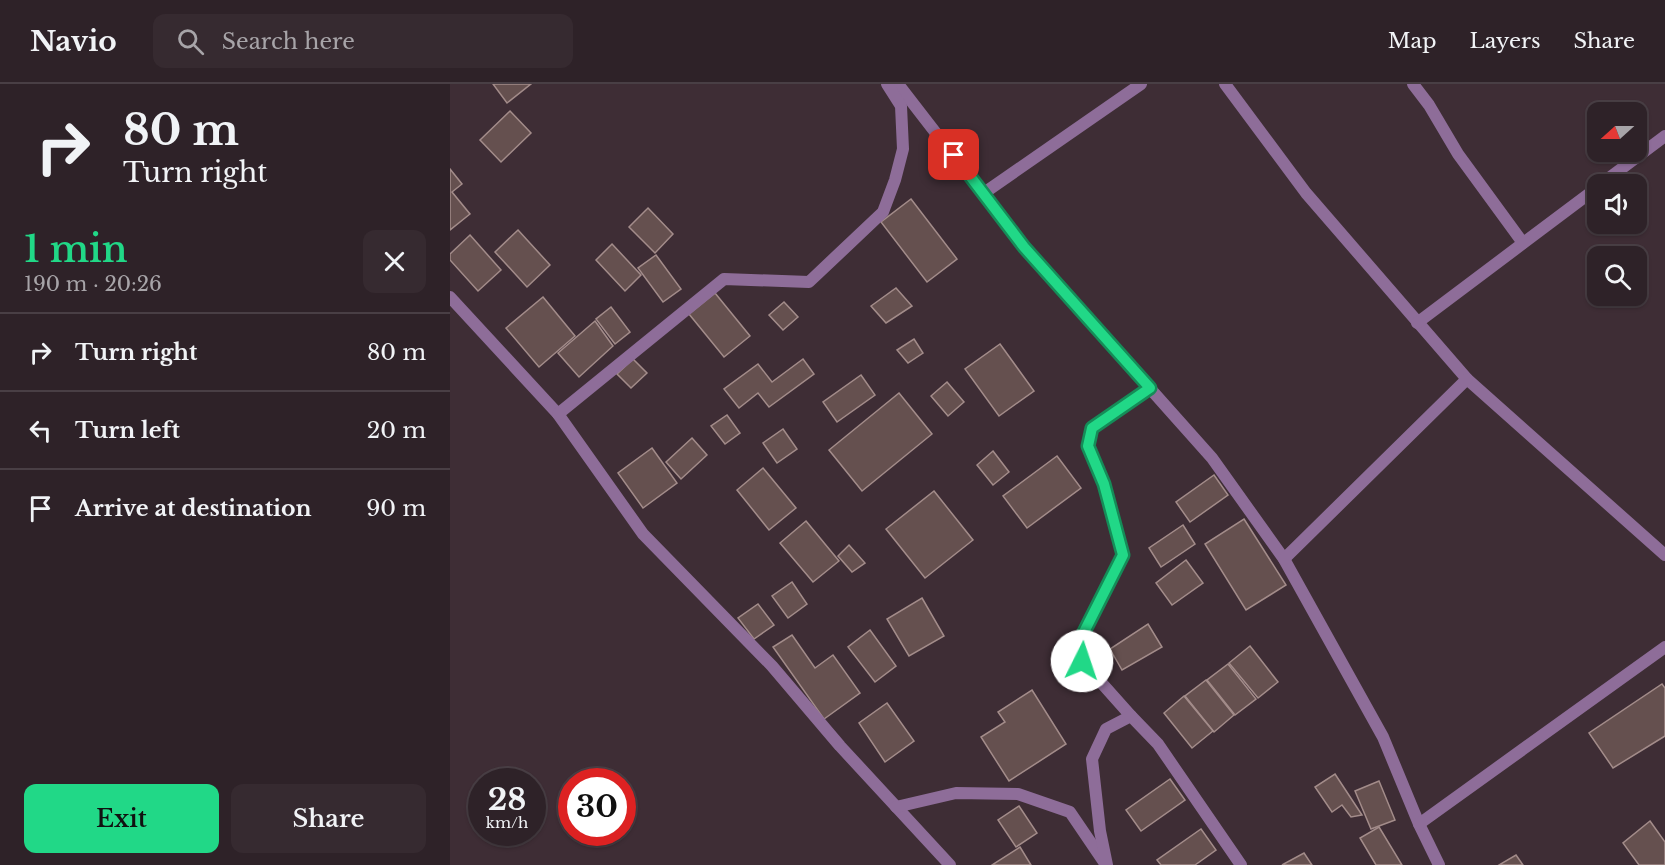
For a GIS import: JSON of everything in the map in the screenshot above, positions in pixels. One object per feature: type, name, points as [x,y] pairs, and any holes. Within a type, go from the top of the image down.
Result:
[{"type":"street","points":[[558,414],[724,279],[809,282],[883,212],[903,149],[901,106],[887,84]]},
{"type":"street","points":[[898,84],[1024,247],[1212,458],[1284,560],[1383,737],[1419,824],[1439,865]]},
{"type":"street","points":[[984,193],[1141,84]]},
{"type":"street","points":[[1225,84],[1306,193],[1467,379],[1665,555]]},
{"type":"street","points":[[1413,84],[1429,105],[1458,154],[1523,243]]},
{"type":"street","points":[[1615,174],[1665,136]]},
{"type":"street","points":[[1417,323],[1587,195]]},
{"type":"street","points":[[450,297],[558,414],[643,534],[771,666],[840,746],[950,865]]},
{"type":"street","points":[[1284,560],[1467,379]]},
{"type":"street","points":[[1150,388],[1092,428],[1088,446],[1104,484],[1123,555],[1082,636],[1082,661],[1158,744],[1241,865]]},
{"type":"street","points":[[1419,824],[1665,647]]},
{"type":"street","points":[[1107,865],[1100,831],[1092,759],[1106,729],[1131,716]]},
{"type":"street","points":[[896,807],[956,793],[1018,794],[1070,812],[1107,865]]},
{"type":"building","points":[[493,84],[531,84],[507,103]]},
{"type":"building","points":[[510,111],[531,133],[501,162],[480,140]]},
{"type":"building","points":[[450,169],[462,184],[452,192],[470,214],[450,230]]},
{"type":"building","points":[[911,199],[957,259],[927,282],[881,222]]},
{"type":"building","points":[[648,208],[673,234],[655,253],[629,227]]},
{"type":"building","points":[[518,230],[550,265],[527,287],[495,252]]},
{"type":"building","points":[[470,235],[501,270],[478,291],[450,260],[450,254]]},
{"type":"building","points":[[612,244],[641,275],[625,291],[596,260]]},
{"type":"building","points":[[656,255],[681,289],[663,302],[638,268]]},
{"type":"building","points":[[896,288],[912,306],[886,323],[871,306]]},
{"type":"building","points":[[715,293],[750,336],[724,357],[689,314]]},
{"type":"building","points":[[543,297],[575,336],[539,367],[506,328]]},
{"type":"building","points":[[784,302],[798,317],[783,330],[769,315]]},
{"type":"building","points":[[611,307],[630,332],[615,344],[596,319]]},
{"type":"building","points":[[595,321],[613,346],[579,377],[558,353]]},
{"type":"building","points":[[914,339],[923,353],[908,363],[897,350]]},
{"type":"building","points":[[1000,344],[1034,391],[999,416],[965,369]]},
{"type":"building","points":[[633,359],[647,373],[631,388],[617,374]]},
{"type":"building","points":[[803,359],[814,374],[769,407],[758,393],[739,408],[724,389],[758,364],[772,382]]},
{"type":"building","points":[[861,375],[875,395],[837,422],[823,402]]},
{"type":"building","points":[[947,382],[964,402],[948,416],[931,396]]},
{"type":"building","points":[[899,393],[932,434],[862,491],[829,450]]},
{"type":"building","points":[[727,415],[740,433],[725,444],[711,426]]},
{"type":"building","points":[[783,429],[797,449],[777,463],[763,443]]},
{"type":"building","points":[[692,438],[707,455],[681,479],[666,462]]},
{"type":"building","points":[[652,448],[677,483],[643,508],[618,473]]},
{"type":"building","points":[[993,451],[1009,472],[993,485],[977,465]]},
{"type":"building","points":[[1057,456],[1081,488],[1027,528],[1003,496]]},
{"type":"building","points":[[763,468],[796,508],[769,530],[737,490]]},
{"type":"building","points":[[1214,475],[1228,495],[1190,522],[1176,502]]},
{"type":"building","points":[[934,491],[973,540],[925,578],[886,529]]},
{"type":"building","points":[[1244,519],[1286,585],[1246,610],[1205,544]]},
{"type":"building","points":[[806,521],[839,561],[813,582],[780,543]]},
{"type":"building","points":[[1183,525],[1195,544],[1161,567],[1149,548]]},
{"type":"building","points":[[849,545],[865,563],[852,572],[838,556]]},
{"type":"building","points":[[1186,560],[1203,583],[1172,605],[1156,583]]},
{"type":"building","points":[[792,582],[807,604],[788,618],[772,596]]},
{"type":"building","points":[[922,598],[944,636],[909,656],[887,619]]},
{"type":"building","points":[[758,604],[774,625],[754,639],[738,618]]},
{"type":"building","points":[[1148,624],[1162,647],[1122,670],[1110,649]]},
{"type":"building","points":[[870,630],[896,666],[875,682],[848,647]]},
{"type":"building","points":[[792,635],[815,668],[833,655],[860,693],[824,719],[773,647]]},
{"type":"building","points":[[1250,646],[1278,682],[1258,698],[1229,663]]},
{"type":"building","points":[[1228,664],[1256,699],[1235,715],[1207,680]]},
{"type":"building","points":[[1206,680],[1234,715],[1214,732],[1185,696]]},
{"type":"building","points":[[1662,684],[1665,688],[1665,736],[1613,768],[1589,733]]},
{"type":"building","points":[[1032,690],[1066,744],[1009,781],[981,737],[1005,722],[998,712]]},
{"type":"building","points":[[1184,696],[1213,731],[1192,748],[1164,713]]},
{"type":"building","points":[[887,703],[914,741],[885,762],[859,723]]},
{"type":"building","points":[[1335,774],[1362,815],[1351,817],[1342,805],[1332,812],[1315,787]]},
{"type":"building","points":[[1170,779],[1185,800],[1141,831],[1126,810]]},
{"type":"building","points":[[1379,781],[1395,820],[1371,829],[1355,791]]},
{"type":"building","points":[[1019,806],[1037,833],[1016,847],[998,820]]},
{"type":"building","points":[[1650,821],[1665,842],[1665,865],[1639,865],[1623,843]]},
{"type":"building","points":[[1379,827],[1402,865],[1376,865],[1360,838]]},
{"type":"building","points":[[1201,829],[1216,850],[1195,865],[1161,865],[1157,860]]},
{"type":"building","points":[[1020,847],[1031,865],[992,865]]},
{"type":"building","points":[[1304,853],[1312,865],[1282,865]]},
{"type":"building","points":[[1516,855],[1523,865],[1499,865]]},
{"type":"route","points":[[954,155],[1024,247],[1150,388],[1092,428],[1088,446],[1104,484],[1123,555],[1082,636],[1082,661]]}]
